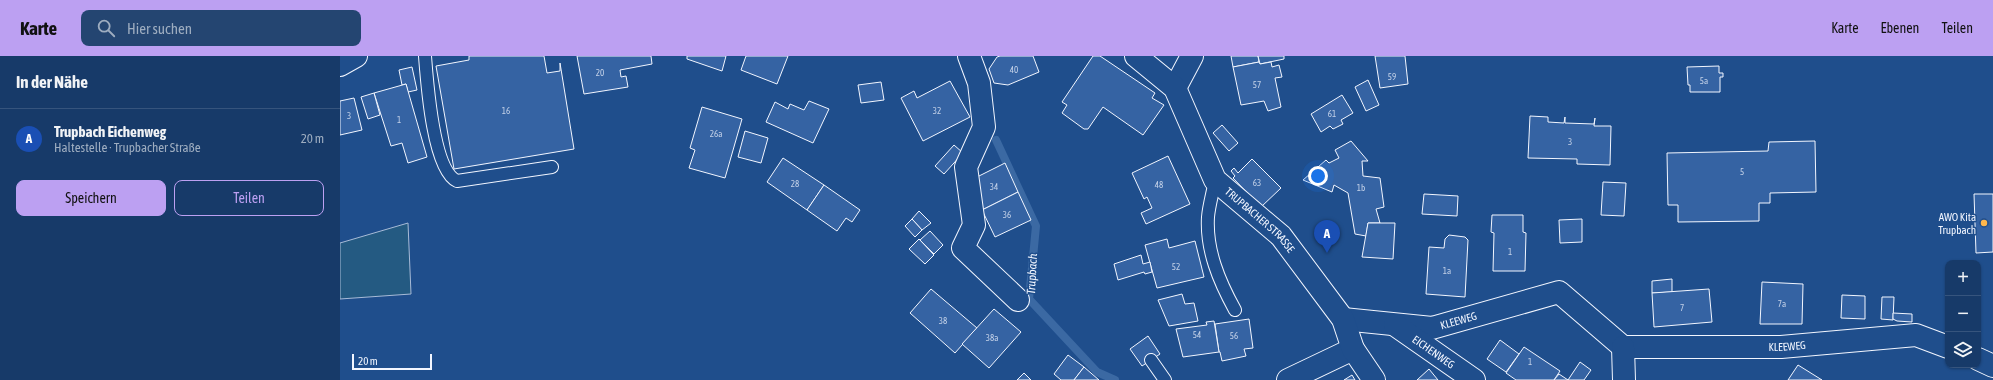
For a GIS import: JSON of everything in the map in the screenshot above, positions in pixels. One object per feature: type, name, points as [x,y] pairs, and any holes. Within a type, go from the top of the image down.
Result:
[{"type":"street","points":[[340,65],[356,56]]},
{"type":"street","points":[[969,56],[979,83],[984,127],[966,167],[974,225],[963,248],[1018,300]]},
{"type":"street","name":"TRUPBACHER STRASSE","points":[[1136,56],[1175,88],[1215,180],[1281,236],[1343,319],[1352,349],[1374,380]]},
{"type":"street","points":[[1175,88],[1192,56]]},
{"type":"street","name":"KLEEWEG","points":[[1343,319],[1432,328],[1559,292],[1623,347],[1781,347],[1916,336],[1945,346]]},
{"type":"street","name":"EICHENWEG","points":[[1392,324],[1474,380]]},
{"type":"street","points":[[1623,347],[1624,380]]},
{"type":"street","points":[[1288,380],[1352,349]]},
{"type":"street","points":[[1981,360],[1993,366]]},
{"type":"lane","points":[[425,56],[435,136],[450,178],[457,181],[552,167]]},
{"type":"lane","points":[[1215,180],[1208,217],[1211,257],[1223,288],[1235,310]]},
{"type":"lane","points":[[1151,360],[1165,380]]},
{"type":"shaded area","points":[[408,223],[411,294],[340,299],[340,243]]},
{"type":"building","points":[[469,56],[544,56],[547,73],[560,71],[560,63],[574,149],[454,169],[436,66],[469,60]]},
{"type":"building","points":[[577,56],[651,56],[652,64],[620,70],[621,77],[626,76],[628,87],[584,94]]},
{"type":"building","points":[[687,56],[726,56],[722,71],[687,59]]},
{"type":"building","points":[[746,56],[788,56],[777,84],[741,70]]},
{"type":"building","points":[[1033,56],[1039,72],[1008,85],[994,83],[989,69],[997,57]]},
{"type":"building","points":[[1093,56],[1100,56],[1155,93],[1152,98],[1164,105],[1143,135],[1103,107],[1088,129],[1084,129],[1062,113],[1067,105],[1062,102]]},
{"type":"building","points":[[1231,56],[1258,56],[1259,62],[1233,67]]},
{"type":"building","points":[[1258,56],[1284,56],[1284,59],[1260,64]]},
{"type":"building","points":[[1375,56],[1405,56],[1408,84],[1380,88]]},
{"type":"building","points":[[1259,62],[1260,64],[1271,62],[1272,67],[1279,65],[1282,77],[1275,78],[1281,107],[1268,111],[1264,101],[1241,105],[1233,67]]},
{"type":"building","points":[[1719,66],[1719,73],[1723,73],[1723,77],[1720,77],[1720,92],[1690,92],[1687,67]]},
{"type":"building","points":[[412,67],[417,90],[408,92],[406,84],[402,85],[399,70]]},
{"type":"building","points":[[1368,80],[1379,105],[1366,111],[1355,87]]},
{"type":"building","points":[[950,81],[970,117],[923,141],[901,98],[914,91],[917,98]]},
{"type":"building","points":[[881,82],[884,100],[861,103],[858,85]]},
{"type":"building","points":[[406,84],[427,157],[408,163],[402,143],[391,146],[374,93]]},
{"type":"building","points":[[374,93],[380,115],[368,119],[361,97]]},
{"type":"building","points":[[1342,95],[1353,113],[1341,120],[1343,124],[1333,129],[1330,126],[1321,132],[1311,114]]},
{"type":"building","points":[[354,98],[362,130],[340,135],[340,101]]},
{"type":"building","points":[[809,101],[829,109],[813,143],[766,122],[775,102],[788,109],[790,104],[804,110]]},
{"type":"building","points":[[702,107],[742,119],[725,178],[689,168],[695,150],[690,148]]},
{"type":"building","points":[[1530,116],[1548,117],[1548,122],[1564,123],[1565,117],[1565,123],[1594,124],[1595,118],[1594,126],[1611,126],[1610,165],[1577,164],[1577,159],[1528,158]]},
{"type":"building","points":[[1222,125],[1238,143],[1229,151],[1213,133]]},
{"type":"building","points":[[745,131],[768,138],[761,163],[738,157]]},
{"type":"building","points":[[1351,141],[1368,161],[1362,161],[1363,176],[1380,178],[1384,207],[1376,209],[1380,223],[1368,223],[1366,236],[1355,234],[1348,193],[1334,185],[1332,192],[1303,180],[1326,160],[1329,163],[1339,158],[1335,150]]},
{"type":"building","points":[[1815,141],[1816,192],[1770,193],[1770,203],[1759,203],[1759,221],[1678,222],[1678,205],[1668,205],[1667,153],[1768,151],[1769,142]]},
{"type":"building","points":[[954,145],[963,153],[944,174],[935,166]]},
{"type":"building","points":[[1168,156],[1190,204],[1146,224],[1141,213],[1152,208],[1147,197],[1144,199],[1132,173]]},
{"type":"building","points":[[783,158],[824,185],[807,210],[767,182]]},
{"type":"building","points":[[1252,159],[1281,188],[1261,207],[1233,178],[1235,176],[1231,171],[1234,168],[1238,173]]},
{"type":"building","points":[[1005,163],[1018,192],[982,210],[969,181]]},
{"type":"building","points":[[1603,182],[1626,183],[1624,216],[1601,215]]},
{"type":"building","points":[[824,185],[860,210],[852,222],[846,218],[837,231],[807,210]]},
{"type":"building","points":[[1018,192],[1031,220],[995,237],[982,210]]},
{"type":"building","points":[[1424,194],[1458,196],[1457,216],[1422,214]]},
{"type":"building","name":"AWO Kita Trupbach","points":[[1974,194],[1993,194],[1993,252],[1976,253]]},
{"type":"building","points":[[919,211],[931,223],[922,230],[912,219]]},
{"type":"building","points":[[1492,215],[1523,215],[1523,232],[1526,233],[1525,271],[1493,271],[1494,233],[1491,232]]},
{"type":"building","points":[[912,219],[922,230],[915,237],[905,226]]},
{"type":"building","points":[[1582,219],[1582,242],[1560,243],[1559,220]]},
{"type":"building","points":[[1368,223],[1395,223],[1393,259],[1362,257]]},
{"type":"building","points":[[930,231],[943,245],[934,254],[920,240]]},
{"type":"building","points":[[1449,235],[1465,237],[1468,240],[1465,297],[1426,294],[1429,247],[1444,248],[1445,239]]},
{"type":"building","points":[[919,239],[934,255],[925,264],[909,249]]},
{"type":"building","points":[[1167,239],[1169,248],[1195,241],[1204,277],[1157,288],[1145,245]]},
{"type":"building","points":[[1141,255],[1143,264],[1150,262],[1152,272],[1145,274],[1144,272],[1118,280],[1114,264]]},
{"type":"building","points":[[1672,279],[1672,292],[1652,293],[1652,281]]},
{"type":"building","points":[[1762,282],[1803,284],[1802,324],[1760,324]]},
{"type":"building","points":[[931,289],[977,328],[955,353],[910,313]]},
{"type":"building","points":[[1709,289],[1712,322],[1654,327],[1652,293]]},
{"type":"building","points":[[1182,294],[1185,304],[1194,303],[1198,321],[1169,326],[1158,300]]},
{"type":"building","points":[[1842,295],[1865,296],[1865,319],[1841,318]]},
{"type":"building","points":[[1882,297],[1894,297],[1893,320],[1881,319]]},
{"type":"building","points":[[994,309],[1021,332],[989,368],[962,344]]},
{"type":"building","points":[[1893,313],[1912,314],[1912,322],[1897,321],[1893,319]]},
{"type":"building","points":[[1249,319],[1253,348],[1244,349],[1246,356],[1222,361],[1219,352],[1215,324]]},
{"type":"building","points":[[1214,321],[1219,352],[1183,357],[1176,329],[1207,325],[1206,322]]},
{"type":"building","points":[[1148,336],[1160,354],[1142,366],[1130,349]]},
{"type":"building","points":[[1500,340],[1519,354],[1506,372],[1487,359]]},
{"type":"building","points":[[1524,347],[1560,371],[1554,380],[1516,380],[1506,373]]},
{"type":"building","points":[[1068,355],[1084,367],[1074,380],[1061,380],[1054,374]]},
{"type":"building","points":[[1580,362],[1591,370],[1584,380],[1568,380]]},
{"type":"building","points":[[1798,365],[1822,380],[1788,380]]},
{"type":"building","points":[[1084,367],[1099,380],[1074,380]]},
{"type":"building","points":[[1429,369],[1438,380],[1417,380]]},
{"type":"building","points":[[1024,373],[1031,380],[1017,380]]},
{"type":"building","points":[[1559,374],[1568,380],[1554,380]]},
{"type":"building","points":[[1352,375],[1355,380],[1344,380]]},
{"type":"waterway","name":"Trupbach","points":[[996,140],[1036,226],[1029,299],[1097,372],[1115,380]]},
{"type":"place","name":"AWO Kita Trupbach","points":[[1984,223]]},
{"type":"place","name":"Trupbach Eichenweg","points":[[1327,253]]}]
